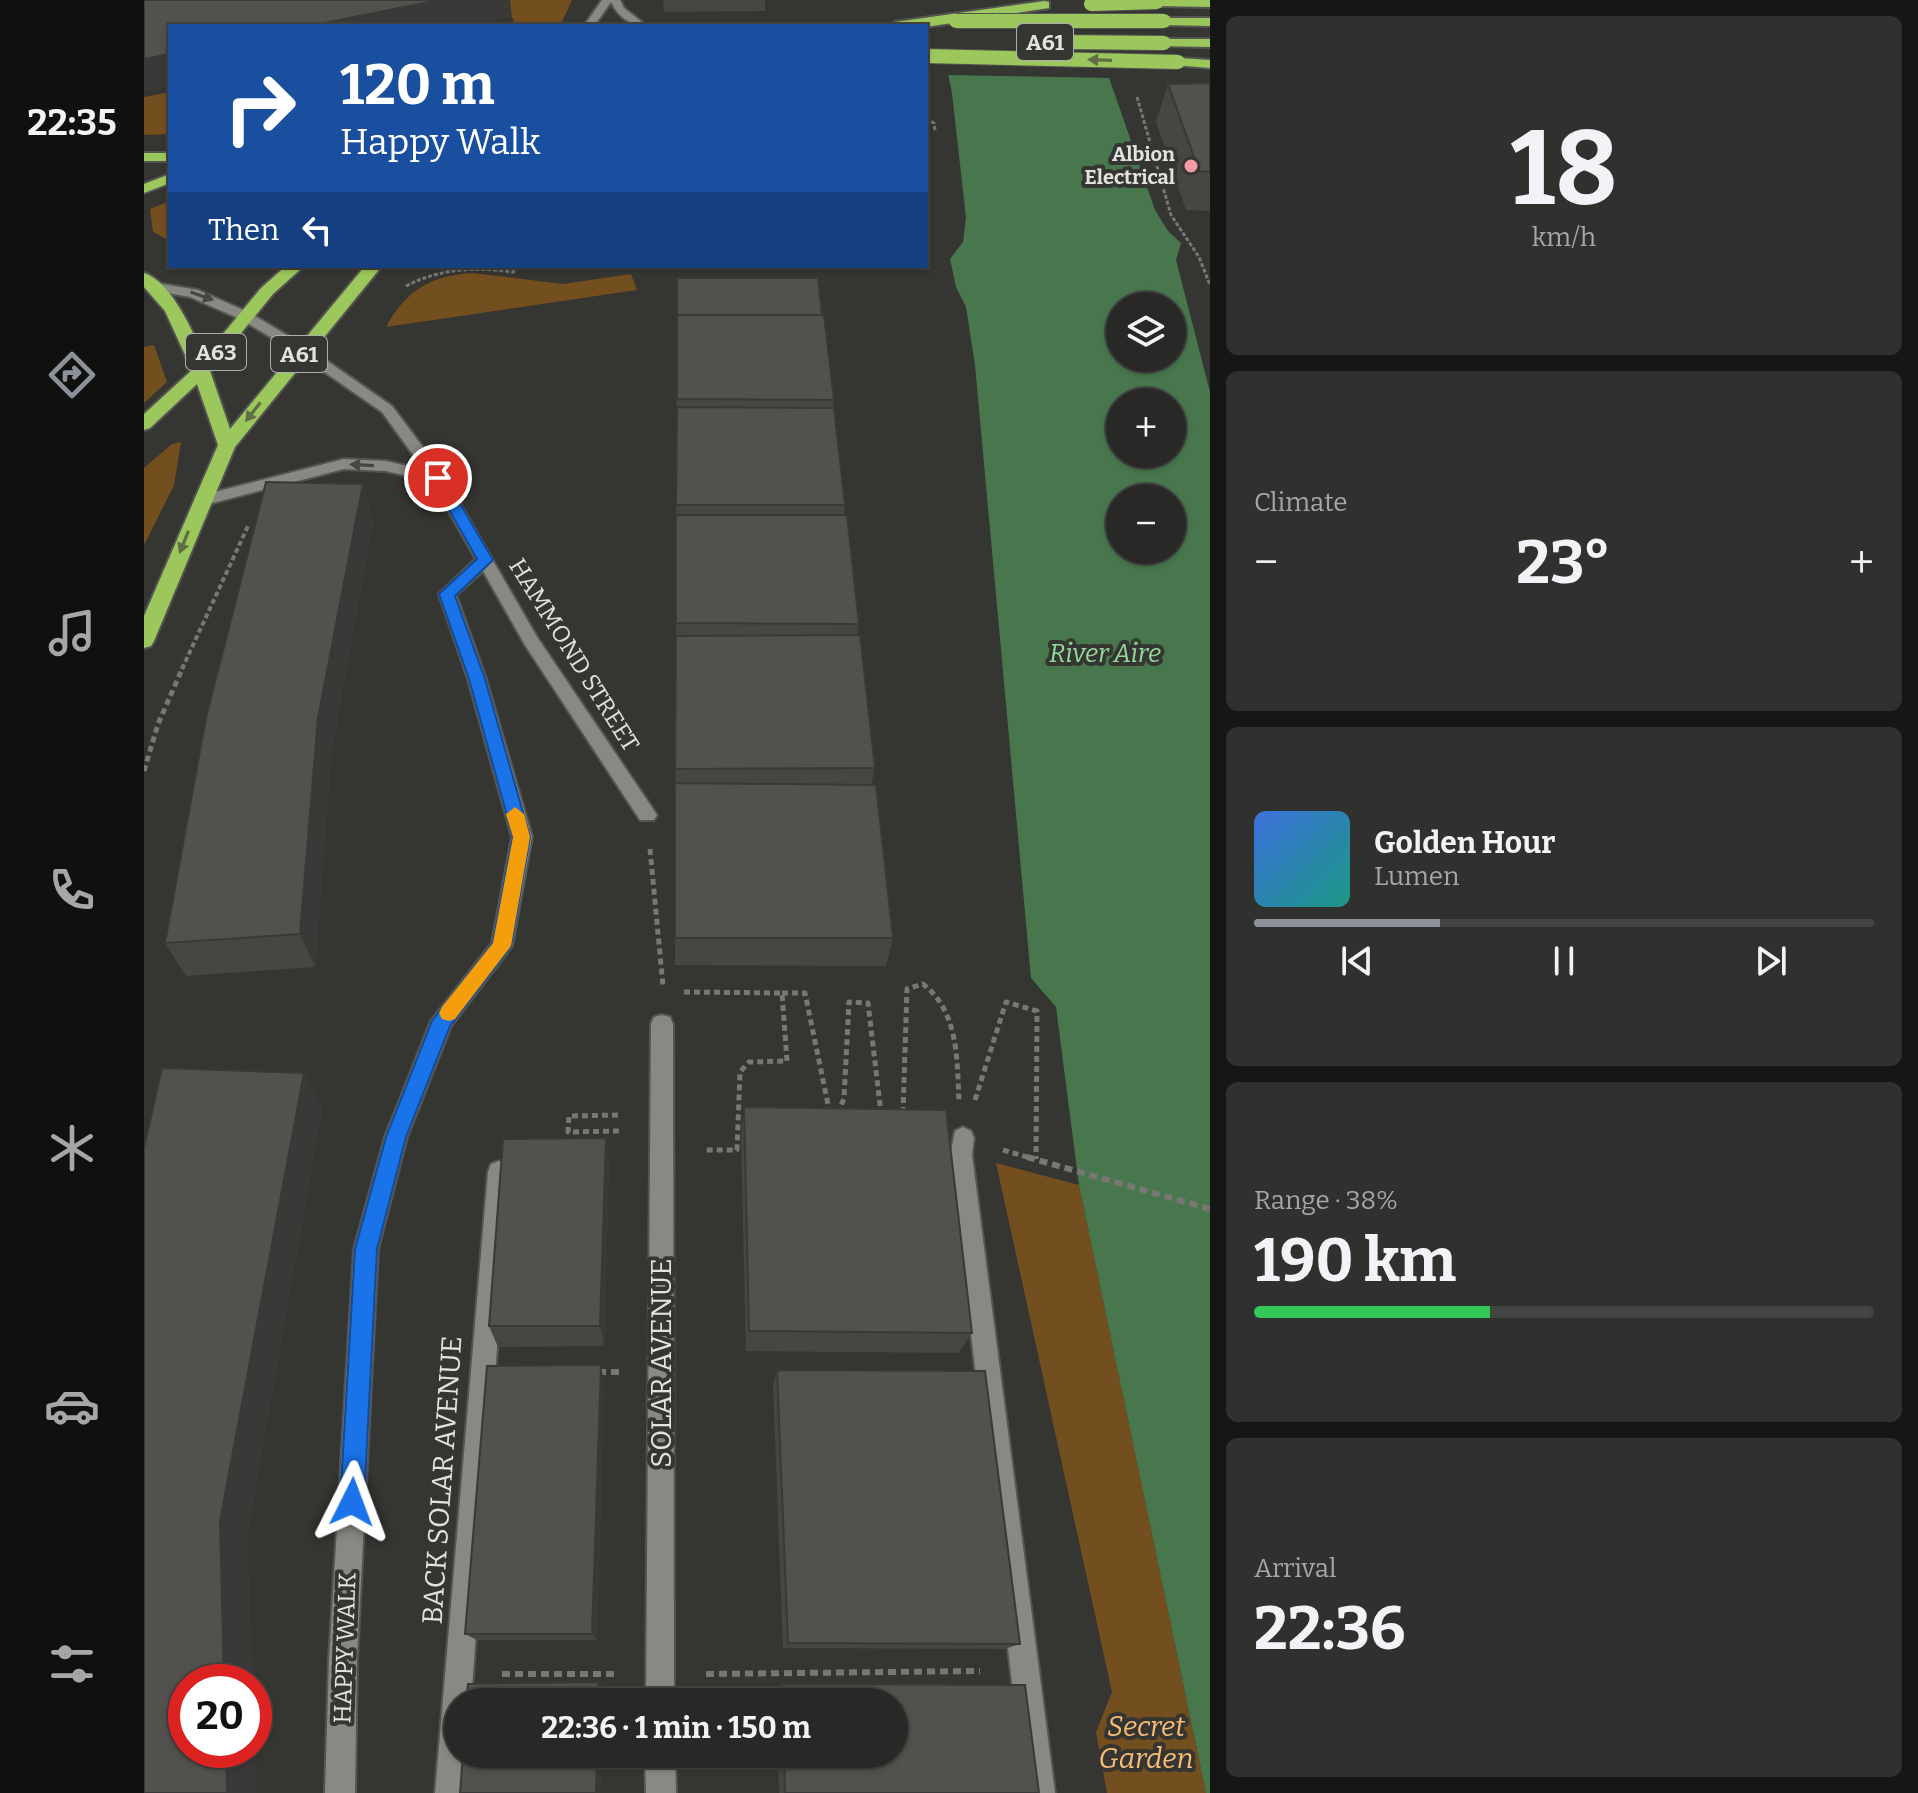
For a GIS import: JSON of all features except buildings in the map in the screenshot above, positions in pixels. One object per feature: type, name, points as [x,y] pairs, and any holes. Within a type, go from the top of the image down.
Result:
[{"type":"highway","points":[[1077,5],[1210,3]]},
{"type":"highway","points":[[956,21],[996,11],[1061,5]]},
{"type":"highway","name":"A61","points":[[919,24],[956,21],[1210,22]]},
{"type":"highway","name":"A61","points":[[1048,42],[1210,43]]},
{"type":"highway","name":"A61","points":[[928,56],[1023,44]]},
{"type":"highway","points":[[928,56],[1210,64]]},
{"type":"highway","points":[[144,157],[168,157]]},
{"type":"highway","points":[[144,189],[168,179]]},
{"type":"highway","name":"A63","points":[[144,424],[200,372],[245,316],[294,268]]},
{"type":"highway","name":"A61","points":[[144,641],[227,445],[372,268]]},
{"type":"highway","name":"A63","points":[[150,282],[176,314],[227,445]]},
{"type":"street","points":[[590,24],[607,0]]},
{"type":"street","points":[[615,24],[617,4]]},
{"type":"street","points":[[617,4],[640,24]]},
{"type":"street","name":"HAMMOND STREET","points":[[150,282],[193,293],[245,316],[302,350],[387,409],[438,478],[531,641],[647,815]]},
{"type":"street","points":[[201,501],[344,464],[386,466],[438,478]]},
{"type":"street","name":"HAPPY WALK","points":[[340,1793],[343,1659],[366,1249],[396,1137],[442,1021],[502,946],[522,837],[477,679],[447,594],[485,560]]},
{"type":"street","name":"SOLAR AVENUE","points":[[660,1688],[662,1024]]},
{"type":"street","points":[[962,1146],[1040,1793]]},
{"type":"street","name":"BACK SOLAR AVENUE","points":[[450,1793],[499,1172]]},
{"type":"street","points":[[660,1768],[661,1793]]},
{"type":"path","points":[[1134,87],[1171,215],[1199,257],[1210,285]]},
{"type":"path","points":[[928,120],[934,123],[935,130]]},
{"type":"path","points":[[402,289],[425,276],[457,268]]},
{"type":"path","points":[[482,268],[513,272],[518,268]]},
{"type":"path","points":[[647,815],[663,991],[662,1024]]},
{"type":"path","points":[[902,1123],[907,989],[923,984],[931,988],[956,1033],[962,1146]]},
{"type":"path","points":[[663,991],[805,993],[833,1128]]},
{"type":"path","points":[[662,1150],[737,1150],[740,1072],[749,1062],[787,1061],[782,993]]},
{"type":"path","points":[[837,1118],[844,1098],[849,1002],[868,1003],[882,1124]]},
{"type":"path","points":[[962,1146],[1006,1002],[1037,1011],[1036,1159],[1210,1209]]},
{"type":"path","points":[[620,1131],[568,1132],[569,1116],[626,1115]]},
{"type":"path","points":[[587,1372],[661,1372]]},
{"type":"path","points":[[848,1673],[1025,1671]]},
{"type":"green space","points":[[496,0],[572,0],[561,24],[501,24],[515,21]]},
{"type":"green space","points":[[168,92],[168,134],[144,135],[144,97]]},
{"type":"green space","points":[[168,202],[168,240],[153,232],[150,209]]},
{"type":"green space","points":[[472,273],[563,284],[631,274],[637,290],[386,327],[402,304],[421,287],[444,277]]},
{"type":"green space","points":[[154,345],[167,382],[144,403],[144,347]]},
{"type":"green space","points":[[181,442],[174,485],[144,545],[144,468],[172,444]]},
{"type":"green space","name":"Secret Garden","points":[[996,1163],[1079,1185],[1206,1793],[1107,1793],[1096,1732],[1112,1692]]},
{"type":"water","name":"River Aire","points":[[933,0],[1082,0],[1155,210],[1168,231],[1181,243],[1176,260],[1184,292],[1106,292],[1106,372],[1186,372],[1186,299],[1210,392],[1210,1793],[1206,1793],[1079,1185],[1056,1007],[1031,978],[975,365],[966,307],[956,287],[950,259],[963,242],[966,218],[952,93]]},
{"type":"pier","points":[[929,0],[1086,0],[1113,78],[945,75]]},
{"type":"slow traffic","points":[[449,1013],[502,946],[522,837],[515,814]]},
{"type":"place","name":"Albion Electrical","points":[[1191,166]]},
{"type":"route","points":[[352,1502],[366,1249],[396,1137],[442,1021],[502,946],[522,837],[477,679],[447,594],[485,560],[438,478]]}]
